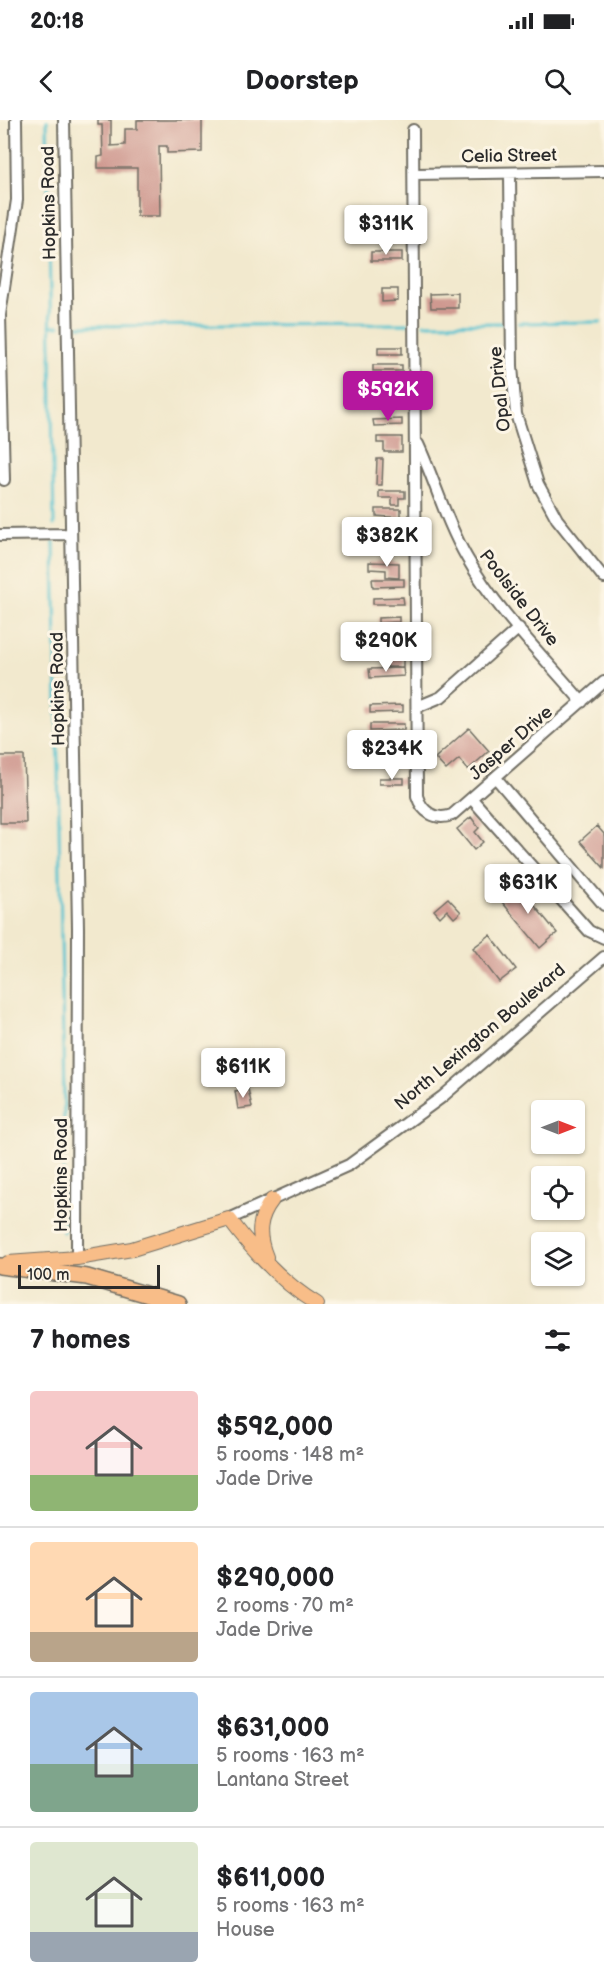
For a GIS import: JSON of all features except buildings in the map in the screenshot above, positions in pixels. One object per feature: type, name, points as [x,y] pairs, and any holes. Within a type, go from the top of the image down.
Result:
[{"type":"highway","points":[[0,1265],[87,1277],[178,1304]]},
{"type":"main road","points":[[269,1264],[260,1242],[259,1230],[261,1219],[272,1200]]},
{"type":"main road","name":"North Lexington Boulevard","points":[[0,1265],[77,1258],[132,1249],[229,1219]]},
{"type":"main road","points":[[229,1219],[297,1292],[317,1304]]},
{"type":"street","points":[[4,480],[0,315],[17,200],[16,120]]},
{"type":"street","name":"Hopkins Road","points":[[64,120],[78,928],[77,1258]]},
{"type":"street","points":[[413,130],[417,707],[441,697],[519,627]]},
{"type":"street","name":"Celia Street","points":[[415,174],[604,171]]},
{"type":"street","name":"Opal Drive","points":[[510,173],[512,366],[516,414],[525,450],[543,493],[557,519],[604,578]]},
{"type":"street","name":"Poolside Drive","points":[[416,440],[451,527],[467,559],[519,627],[582,702]]},
{"type":"street","points":[[0,536],[71,534]]},
{"type":"street","name":"Jasper Drive","points":[[417,707],[417,796],[420,806],[435,816],[445,818],[472,799],[604,682]]},
{"type":"street","points":[[496,778],[604,905]]},
{"type":"street","points":[[472,799],[589,931],[604,938]]},
{"type":"street","name":"North Lexington Boulevard","points":[[229,1219],[349,1165],[433,1104],[604,957]]},
{"type":"waterway","points":[[47,120],[54,525]]},
{"type":"waterway","points":[[519,323],[601,322]]},
{"type":"waterway","points":[[424,324],[504,323]]},
{"type":"waterway","points":[[79,326],[408,324]]},
{"type":"waterway","points":[[50,326],[59,326]]},
{"type":"waterway","points":[[54,542],[64,1098],[63,1232]]}]
